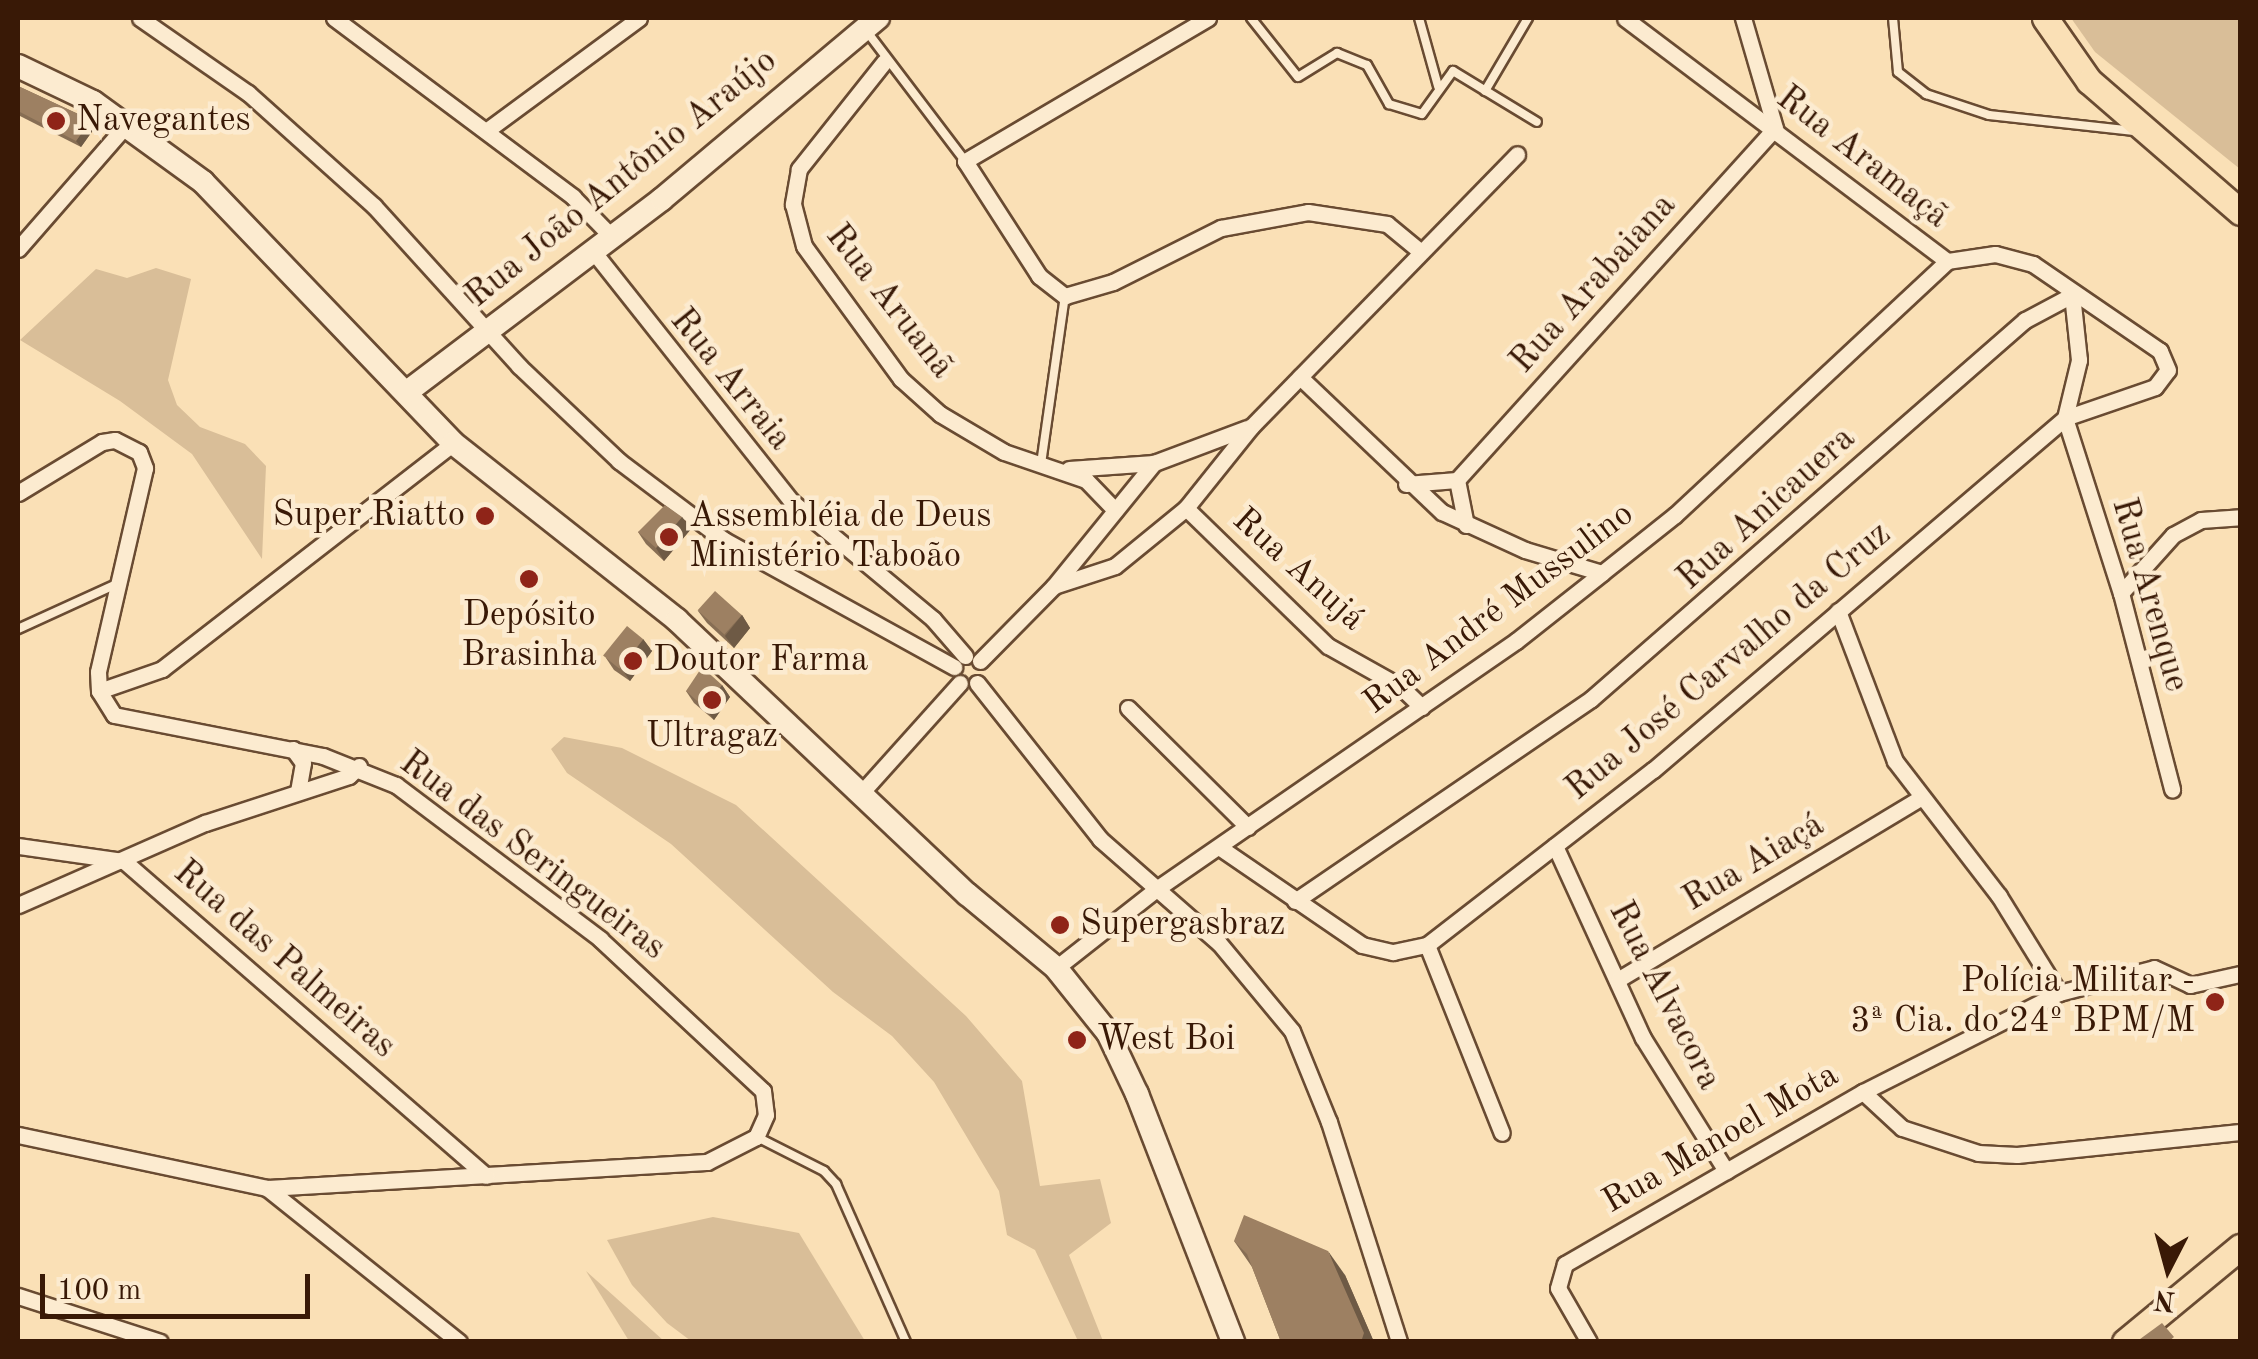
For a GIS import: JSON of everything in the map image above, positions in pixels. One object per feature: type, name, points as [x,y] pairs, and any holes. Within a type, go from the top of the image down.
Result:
[{"type":"main road","points":[[2044,18],[2062,50],[2144,132],[2240,212]]},
{"type":"main road","name":"Rua João Antônio Araújo","points":[[408,392],[602,244],[871,23]]},
{"type":"main road","points":[[18,66],[128,124],[203,182],[453,443],[677,620],[863,791],[967,894],[1056,968],[1108,1032],[1137,1094],[1233,1342]]},
{"type":"main road","points":[[2126,1342],[2240,1247]]},
{"type":"street","points":[[140,18],[248,92],[374,206],[488,332],[608,450],[724,540],[967,670]]},
{"type":"street","name":"Rua Arraia","points":[[334,18],[573,197],[602,244],[791,501],[948,632],[967,670],[1068,802],[1155,890],[1219,943],[1292,1031],[1329,1122],[1399,1342]]},
{"type":"street","points":[[350,29],[365,18]]},
{"type":"street","points":[[486,130],[639,18]]},
{"type":"street","name":"Rua Aramaçã","points":[[1624,18],[1775,128],[1946,261],[2016,258],[2072,295]]},
{"type":"street","points":[[1743,18],[1775,128]]},
{"type":"street","points":[[1200,20],[965,160],[1039,276],[1065,296],[1113,282],[1254,217],[1351,215],[1386,224],[1421,252]]},
{"type":"street","name":"Rua Aruanã","points":[[884,62],[799,169],[795,226],[901,379],[975,439],[1060,469],[1097,487],[1115,510]]},
{"type":"street","points":[[18,248],[128,124]]},
{"type":"street","name":"Rua Arabaiana","points":[[1457,480],[1775,128]]},
{"type":"street","points":[[1054,586],[1115,566],[1186,508],[1250,427],[1517,154]]},
{"type":"street","name":"Rua André Mussulino","points":[[1056,968],[1155,890],[1422,706],[1602,573],[1675,514],[1946,261]]},
{"type":"street","points":[[2064,418],[2155,388],[2168,370],[2160,350],[2072,295]]},
{"type":"street","points":[[2064,418],[2079,360],[2072,295]]},
{"type":"street","name":"Rua Anicauera","points":[[1295,901],[1605,688],[2025,320],[2072,295]]},
{"type":"street","points":[[1300,377],[1406,484],[1466,525],[1602,573]]},
{"type":"street","name":"Rua Arenque","points":[[2064,418],[2121,593],[2172,789]]},
{"type":"street","name":"Rua José Carvalho da Cruz","points":[[1427,944],[1555,846],[2064,418]]},
{"type":"street","points":[[863,791],[967,670],[1054,586],[1154,463],[1250,427]]},
{"type":"street","points":[[18,493],[102,442],[115,440],[139,452],[145,468],[118,583],[99,691],[162,669],[453,443]]},
{"type":"street","name":"Rua Aruanã","points":[[1060,469],[1154,463]]},
{"type":"street","points":[[1406,484],[1457,480],[1466,525]]},
{"type":"street","name":"Rua Anujá","points":[[1186,508],[1328,646],[1401,687],[1422,706]]},
{"type":"street","points":[[2121,593],[2173,535],[2201,520],[2240,517]]},
{"type":"street","points":[[1838,611],[1880,729],[1919,799],[1999,896],[2059,993]]},
{"type":"street","name":"Rua das Seringueiras","points":[[99,691],[114,715],[130,722],[293,749],[359,766],[396,785],[600,938],[748,1070],[763,1091],[766,1115],[756,1137]]},
{"type":"street","points":[[1128,708],[1248,826]]},
{"type":"street","points":[[293,749],[303,763],[298,790]]},
{"type":"street","points":[[18,905],[298,790],[349,776],[359,766]]},
{"type":"street","name":"Rua Aiaçá","points":[[1619,980],[1919,799]]},
{"type":"street","name":"Rua das Palmeiras","points":[[18,846],[124,861],[486,1176]]},
{"type":"street","points":[[1218,846],[1295,901],[1376,950],[1427,944],[1502,1133]]},
{"type":"street","name":"Rua Alvacora","points":[[1555,846],[1652,1054],[1726,1171]]},
{"type":"street","name":"Rua Manoel Mota","points":[[1589,1342],[1558,1288],[1564,1264],[1863,1092],[2059,993],[2154,968],[2190,984],[2240,974]]},
{"type":"street","points":[[1863,1092],[1902,1128],[1978,1153],[2017,1155],[2240,1132]]},
{"type":"street","points":[[18,1136],[267,1188],[707,1162],[756,1137]]},
{"type":"street","points":[[267,1188],[460,1342]]},
{"type":"street","points":[[18,1296],[118,1323],[160,1342]]},
{"type":"street","points":[[118,1323],[124,1342]]},
{"type":"lane","points":[[1251,18],[1298,77],[1337,53],[1367,65],[1389,104],[1422,114],[1438,86],[1454,71],[1536,122]]},
{"type":"lane","points":[[1419,18],[1438,86]]},
{"type":"lane","points":[[1485,90],[1528,18]]},
{"type":"lane","points":[[1893,18],[1898,72],[1926,94],[1990,115],[2144,132]]},
{"type":"lane","points":[[871,23],[884,62],[965,160]]},
{"type":"lane","points":[[1041,464],[1065,296]]},
{"type":"lane","points":[[18,629],[118,583]]},
{"type":"lane","points":[[756,1137],[824,1171],[836,1184],[906,1342]]},
{"type":"shaded area","points":[[2071,18],[2240,18],[2240,169],[2095,52]]},
{"type":"shaded area","points":[[156,268],[191,279],[168,380],[177,405],[200,427],[245,444],[266,466],[262,559],[192,454],[120,401],[20,340],[96,269],[127,278]]},
{"type":"shaded area","points":[[564,737],[622,748],[736,805],[966,1016],[1022,1081],[1040,1186],[1100,1179],[1111,1223],[1069,1255],[1103,1341],[1078,1341],[1035,1250],[1007,1235],[999,1191],[934,1082],[892,1036],[833,992],[671,844],[567,773],[551,749]]},
{"type":"shaded area","points":[[713,1217],[799,1233],[865,1341],[691,1341],[667,1323],[632,1285],[607,1240]]},
{"type":"shaded area","points":[[586,1271],[664,1341],[629,1341]]},
{"type":"building","name":"Navegantes","points":[[18,86],[91,120],[76,141],[18,111]]},
{"type":"building","points":[[665,505],[682,517],[656,548],[638,532]]},
{"type":"building","points":[[715,591],[742,615],[724,634],[698,610]]},
{"type":"building","points":[[627,626],[643,639],[619,669],[603,656]]},
{"type":"building","points":[[702,667],[722,685],[705,708],[686,691]]},
{"type":"building","points":[[1244,1215],[1328,1251],[1364,1333],[1361,1342],[1281,1342],[1247,1254],[1234,1241]]},
{"type":"building","points":[[2162,1323],[2174,1337],[2168,1342],[2136,1342]]},
{"type":"place","name":"Navegantes","points":[[56,121]]},
{"type":"place","name":"Super Riatto","points":[[485,516]]},
{"type":"place","name":"Assembléia de Deus Ministério Taboão","points":[[669,537]]},
{"type":"place","name":"Depósito Brasinha","points":[[529,579]]},
{"type":"place","name":"Doutor Farma","points":[[633,661]]},
{"type":"place","name":"Ultragaz","points":[[712,700]]},
{"type":"place","name":"Supergasbraz","points":[[1060,925]]},
{"type":"place","name":"Polícia Militar - 3ª Cia. do 24º BPM/M","points":[[2215,1002]]},
{"type":"place","name":"West Boi","points":[[1077,1040]]}]
